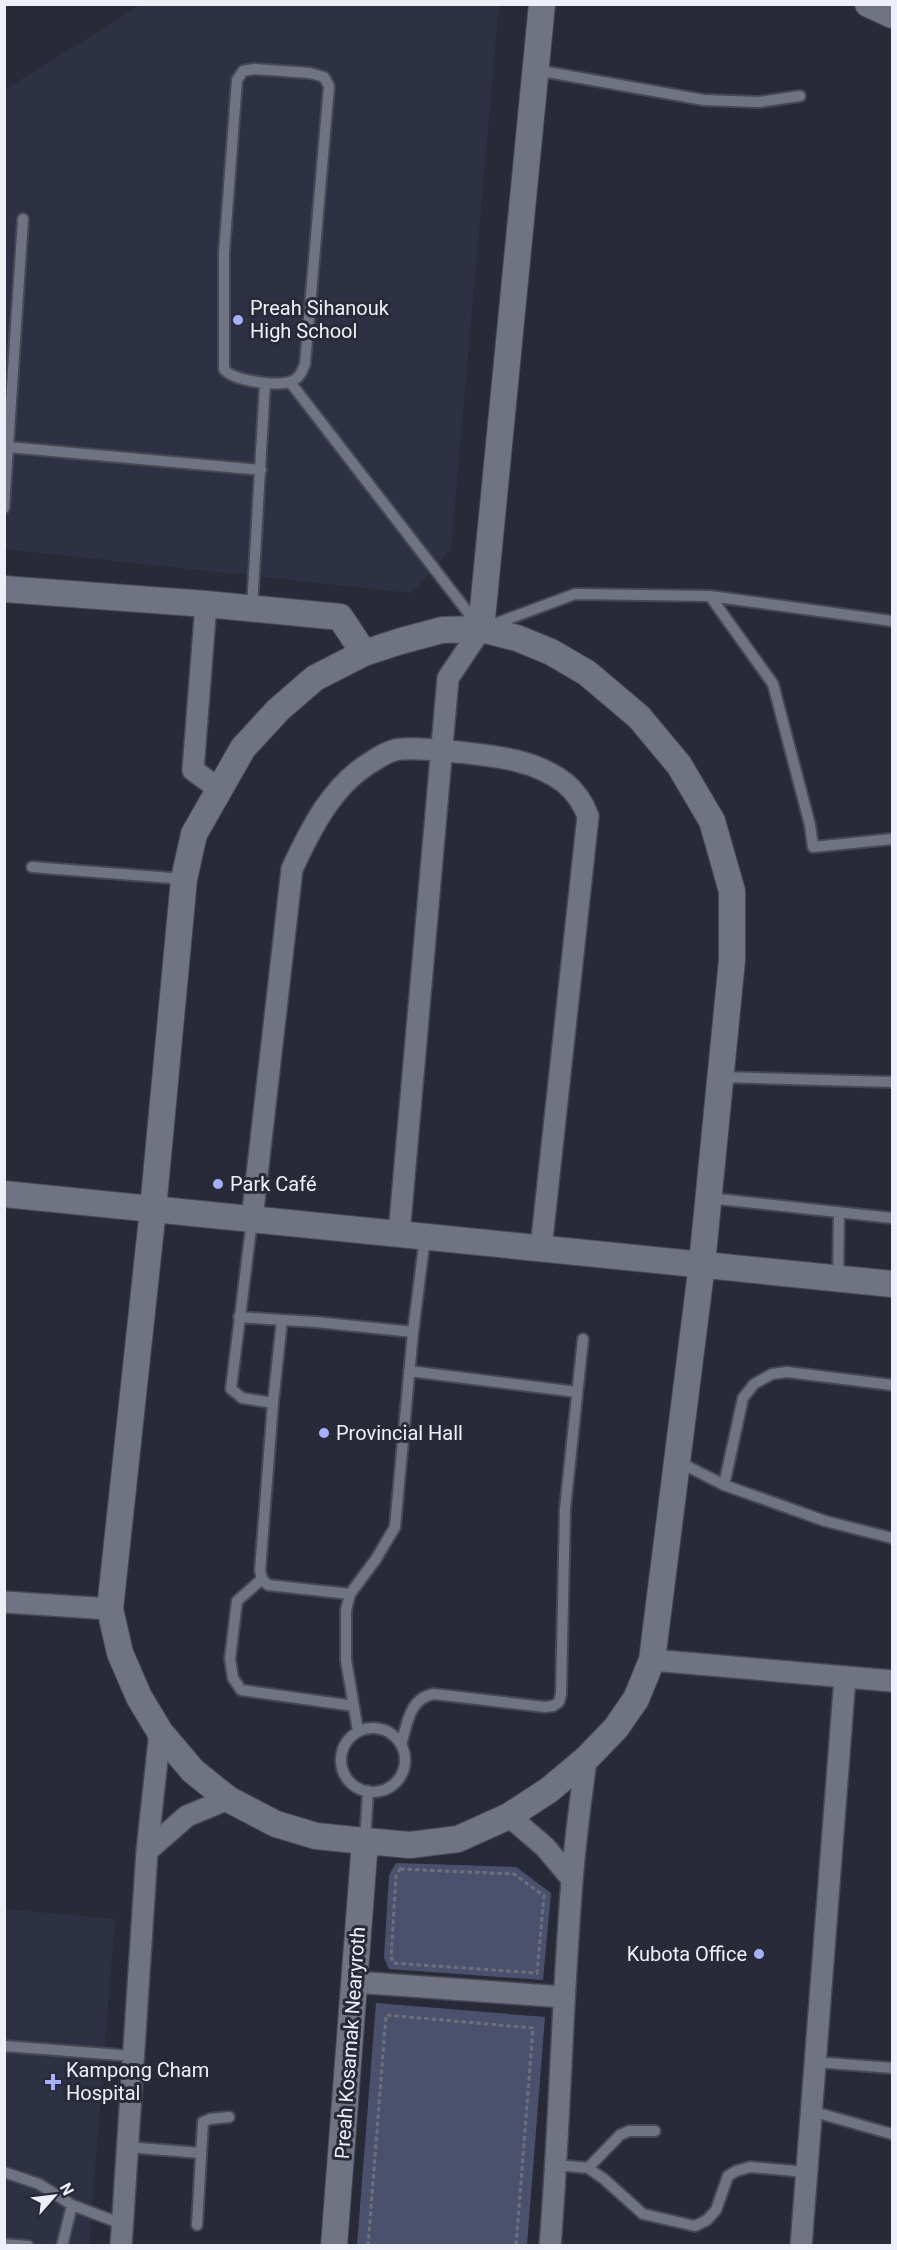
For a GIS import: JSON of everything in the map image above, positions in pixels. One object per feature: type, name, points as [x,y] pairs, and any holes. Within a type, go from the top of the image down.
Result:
[{"type":"street","points":[[399,1234],[448,678],[481,629],[542,4]]},
{"type":"street","points":[[868,4],[892,15]]},
{"type":"street","points":[[4,589],[206,604],[340,617],[364,653]]},
{"type":"street","points":[[206,604],[193,770],[219,789]]},
{"type":"street","points":[[481,629],[516,638],[551,652],[587,673],[639,717],[680,765],[712,821],[732,891],[732,960],[702,1264],[652,1660],[636,1700],[616,1728],[549,1790],[509,1816],[458,1839],[410,1845],[316,1836],[276,1824],[228,1799],[193,1771],[160,1732],[139,1697],[120,1653],[110,1610],[153,1209],[184,879],[195,834],[243,748],[278,710],[315,678],[364,653],[442,630],[481,629]]},
{"type":"street","points":[[252,1219],[292,869],[304,843],[325,808],[350,777],[373,760],[400,749],[442,751],[499,757],[531,765],[565,783],[581,800],[588,816],[541,1248]]},
{"type":"street","points":[[4,1194],[892,1284]]},
{"type":"street","points":[[4,1602],[110,1610]]},
{"type":"street","points":[[652,1660],[892,1681]]},
{"type":"street","points":[[801,2246],[845,1677]]},
{"type":"street","points":[[121,2246],[147,1851],[160,1732]]},
{"type":"street","points":[[550,2246],[557,2165],[564,1997],[572,1879],[585,1759]]},
{"type":"street","points":[[147,1851],[187,1816],[228,1799]]},
{"type":"street","points":[[509,1816],[545,1846],[572,1879]]},
{"type":"street","name":"Preah Kosamak Nearyroth","points":[[334,2246],[365,1841]]},
{"type":"street","points":[[354,1982],[564,1997]]},
{"type":"lane","points":[[254,69],[310,73],[324,77],[329,86],[305,364],[301,375],[290,382],[265,383],[232,376],[224,369],[224,253],[237,80],[243,71],[254,69]]},
{"type":"lane","points":[[536,70],[704,100],[759,102],[800,96]]},
{"type":"lane","points":[[4,508],[23,219]]},
{"type":"lane","points":[[290,382],[481,629],[575,594],[710,596],[892,621]]},
{"type":"lane","points":[[252,608],[265,383]]},
{"type":"lane","points":[[8,447],[261,470]]},
{"type":"lane","points":[[710,596],[773,684],[810,825],[813,847],[892,839]]},
{"type":"lane","points":[[32,867],[184,879]]},
{"type":"lane","points":[[721,1077],[892,1082]]},
{"type":"lane","points":[[708,1198],[892,1218]]},
{"type":"lane","points":[[838,1278],[839,1212]]},
{"type":"lane","points":[[252,1219],[231,1389],[242,1398],[273,1402]]},
{"type":"lane","points":[[358,1731],[346,1660],[346,1610],[350,1594],[376,1559],[395,1527],[413,1332],[425,1236]]},
{"type":"lane","points":[[239,1317],[413,1332]]},
{"type":"lane","points":[[282,1320],[273,1402],[260,1571],[262,1579],[268,1586],[350,1594]]},
{"type":"lane","points":[[401,1745],[414,1704],[425,1695],[434,1694],[545,1707],[554,1706],[559,1702],[565,1509],[583,1339]]},
{"type":"lane","points":[[409,1371],[577,1392]]},
{"type":"lane","points":[[724,1485],[743,1398],[754,1384],[772,1374],[787,1372],[892,1385]]},
{"type":"lane","points":[[678,1462],[724,1485],[825,1521],[892,1538]]},
{"type":"lane","points":[[262,1579],[237,1601],[230,1659],[233,1678],[241,1690],[354,1706]]},
{"type":"lane","points":[[368,1728],[387,1731],[401,1745],[404,1765],[396,1782],[388,1788],[368,1791],[351,1782],[341,1765],[344,1745],[358,1731],[368,1728]]},
{"type":"lane","points":[[365,1841],[368,1791]]},
{"type":"lane","points":[[4,2046],[133,2056]]},
{"type":"lane","points":[[815,2062],[892,2068]]},
{"type":"lane","points":[[811,2111],[892,2134]]},
{"type":"lane","points":[[197,2225],[203,2122],[229,2116]]},
{"type":"lane","points":[[588,2168],[620,2135],[629,2131],[656,2131]]},
{"type":"lane","points":[[127,2147],[201,2153]]},
{"type":"lane","points":[[557,2165],[588,2168],[604,2179],[643,2214],[695,2226],[707,2220],[716,2210],[728,2176],[736,2171],[750,2167],[807,2172]]},
{"type":"lane","points":[[4,2172],[39,2184],[72,2205],[122,2224]]},
{"type":"lane","points":[[62,2246],[72,2205]]},
{"type":"lane","points":[[4,2244],[28,2246]]},
{"type":"path","points":[[400,1869],[514,1874],[544,1896],[537,1973],[393,1963],[391,1957],[396,1876],[400,1869]]},
{"type":"path","points":[[368,2246],[386,2015],[533,2028],[516,2246]]},
{"type":"shaded area","name":"Preah Sihanouk High School","points":[[141,5],[499,5],[451,549],[411,593],[5,549],[4,90]]},
{"type":"shaded area","points":[[396,1863],[516,1867],[551,1893],[543,1980],[389,1969],[384,1958],[389,1875]]},
{"type":"shaded area","name":"Kampong Cham Hospital","points":[[4,1909],[115,1919],[89,2245],[5,2245]]},
{"type":"shaded area","points":[[376,2003],[545,2017],[527,2245],[357,2245]]},
{"type":"place","name":"Preah Sihanouk High School","points":[[238,320]]},
{"type":"place","name":"Park Café","points":[[218,1184]]},
{"type":"place","name":"Provincial Hall","points":[[324,1433]]},
{"type":"place","name":"Kubota Office","points":[[759,1954]]},
{"type":"place","name":"Kampong Cham Hospital","points":[[53,2082]]}]
